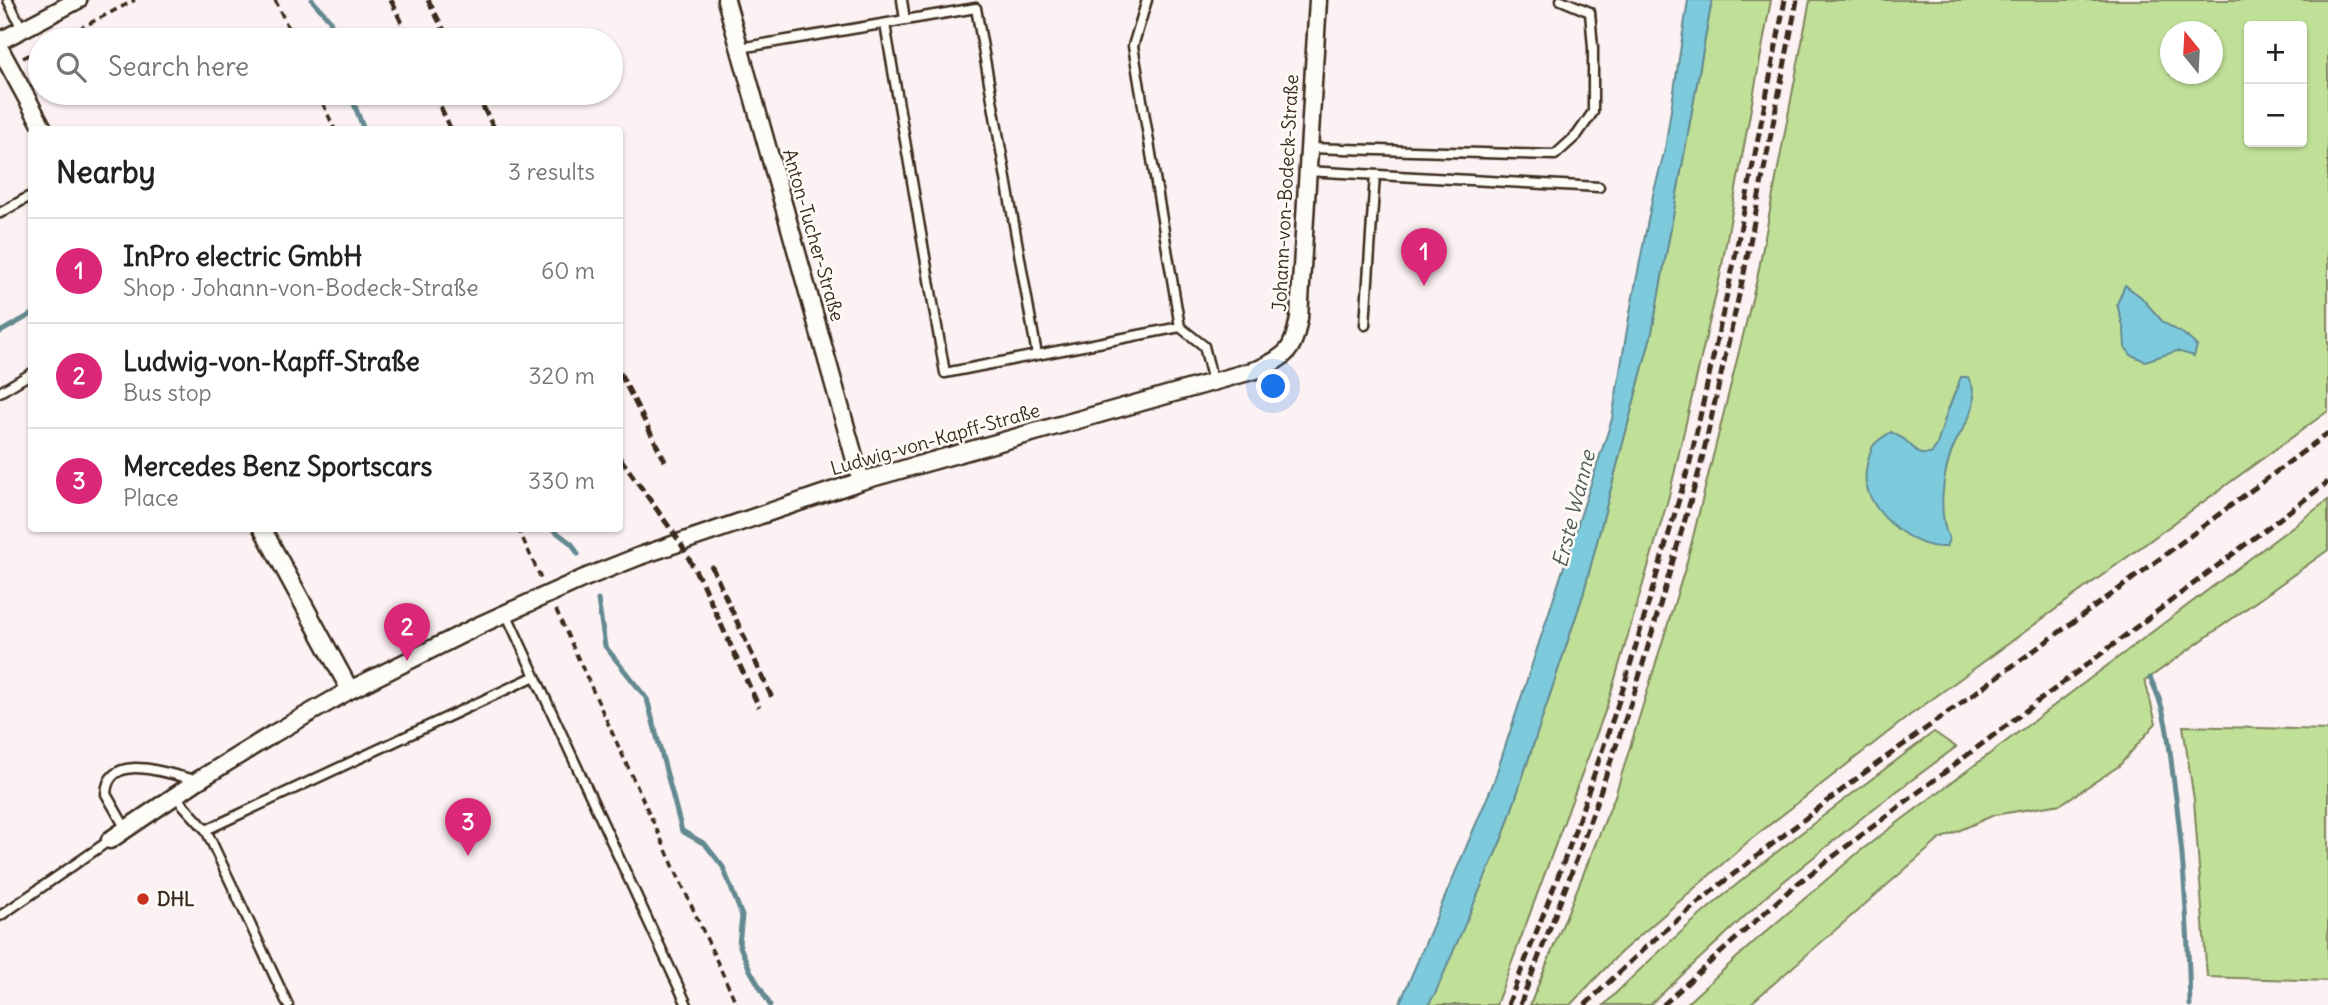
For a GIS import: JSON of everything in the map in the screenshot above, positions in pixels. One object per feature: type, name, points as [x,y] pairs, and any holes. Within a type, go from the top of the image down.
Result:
[{"type":"street","points":[[0,41],[78,0]]},
{"type":"street","name":"Anton-Tucher-Straße","points":[[726,0],[861,481]]},
{"type":"street","name":"Johann-von-Bodeck-Straße","points":[[1259,369],[1289,352],[1296,336],[1318,0]]},
{"type":"street","points":[[0,49],[28,101]]},
{"type":"street","points":[[30,105],[42,126]]},
{"type":"street","name":"Ludwig-von-Kapff-Straße","points":[[110,840],[197,780],[350,690],[506,613],[640,556],[861,481],[1259,369]]},
{"type":"street","points":[[264,532],[350,690]]},
{"type":"lane","points":[[8,0],[22,29]]},
{"type":"lane","points":[[902,0],[905,20]]},
{"type":"lane","points":[[1147,0],[1133,46],[1180,327],[1204,346],[1213,382]]},
{"type":"lane","points":[[1308,148],[1555,155],[1577,135],[1593,112],[1590,12],[1561,0]]},
{"type":"lane","points":[[740,48],[976,8],[1037,355]]},
{"type":"lane","points":[[885,24],[945,373],[1180,327]]},
{"type":"lane","points":[[1306,171],[1599,187]]},
{"type":"lane","points":[[1365,325],[1375,175]]},
{"type":"lane","points":[[0,213],[28,197]]},
{"type":"lane","points":[[0,392],[28,375]]},
{"type":"lane","points":[[506,613],[687,1005]]},
{"type":"lane","points":[[206,830],[535,676]]},
{"type":"lane","points":[[126,829],[106,794],[110,778],[116,771],[126,767],[138,768],[197,780]]},
{"type":"lane","points":[[175,796],[206,830],[288,1005]]},
{"type":"lane","points":[[0,916],[110,840]]},
{"type":"path","points":[[80,28],[135,0]]},
{"type":"path","points":[[275,0],[288,28]]},
{"type":"path","points":[[324,105],[333,126]]},
{"type":"path","points":[[520,532],[737,1005]]},
{"type":"green space","points":[[1712,0],[1771,0],[1720,276],[1669,496],[1607,706],[1496,1005],[1428,1005],[1503,836],[1583,595],[1652,332]]},
{"type":"green space","points":[[1810,0],[2328,0],[2328,411],[1909,716],[1750,840],[1621,952],[1570,1005],[1530,1005],[1615,796],[1686,565],[1757,279]]},
{"type":"green space","points":[[2328,500],[2328,550],[2145,681],[2156,723],[2119,766],[2061,804],[1994,815],[1940,839],[1749,1005],[1685,1005],[1860,851]]},
{"type":"green space","points":[[2183,726],[2328,730],[2328,981],[2207,977],[2194,800]]},
{"type":"green space","points":[[1934,732],[1956,747],[1869,812],[1772,891],[1650,1005],[1604,1005],[1722,896]]},
{"type":"water","points":[[1688,0],[1712,0],[1652,332],[1583,595],[1503,836],[1435,994],[1428,1005],[1399,1005],[1493,784],[1612,419],[1630,312],[1665,149]]},
{"type":"water","points":[[2125,285],[2141,297],[2163,322],[2197,346],[2194,356],[2177,351],[2145,361],[2131,355],[2125,347],[2124,330],[2117,304]]},
{"type":"water","points":[[1961,377],[1968,377],[1973,388],[1973,407],[1955,443],[1945,474],[1942,508],[1949,539],[1946,547],[1934,546],[1922,543],[1898,530],[1879,510],[1867,488],[1867,467],[1873,446],[1891,432],[1904,439],[1920,454],[1931,454],[1937,445]]},
{"type":"waterway","points":[[312,0],[330,20],[332,28]]},
{"type":"waterway","points":[[355,105],[362,126]]},
{"type":"waterway","name":"Erste Wanne","points":[[0,332],[28,316]]},
{"type":"waterway","points":[[556,532],[572,544],[578,554]]},
{"type":"waterway","points":[[598,600],[605,646],[647,699],[682,831],[705,844],[723,867],[742,916],[739,944],[770,1005]]},
{"type":"waterway","points":[[2150,678],[2160,701],[2166,726],[2177,805],[2185,890],[2190,1005]]},
{"type":"railway","points":[[391,0],[404,28]]},
{"type":"railway","points":[[428,0],[443,28]]},
{"type":"railway","points":[[1508,1005],[1569,848],[1624,686],[1690,462],[1733,267],[1785,0]]},
{"type":"railway","points":[[1520,1005],[1579,853],[1635,691],[1700,468],[1744,273],[1797,0]]},
{"type":"railway","points":[[440,105],[449,126]]},
{"type":"railway","points":[[482,105],[493,126]]},
{"type":"railway","points":[[623,379],[665,461]]},
{"type":"railway","points":[[1585,1005],[1648,945],[1717,887],[1860,776],[2115,592],[2328,433]]},
{"type":"railway","points":[[623,462],[680,542],[702,583],[759,707]]},
{"type":"railway","points":[[1663,1005],[1793,887],[2328,482]]},
{"type":"railway","points":[[711,565],[773,700]]},
{"type":"place","name":"InPro electric GmbH","points":[[1424,286]]},
{"type":"place","name":"Ludwig-von-Kapff-Straße","points":[[407,661]]},
{"type":"place","name":"Mercedes Benz Sportscars","points":[[468,856]]},
{"type":"place","name":"DHL","points":[[143,899]]}]
